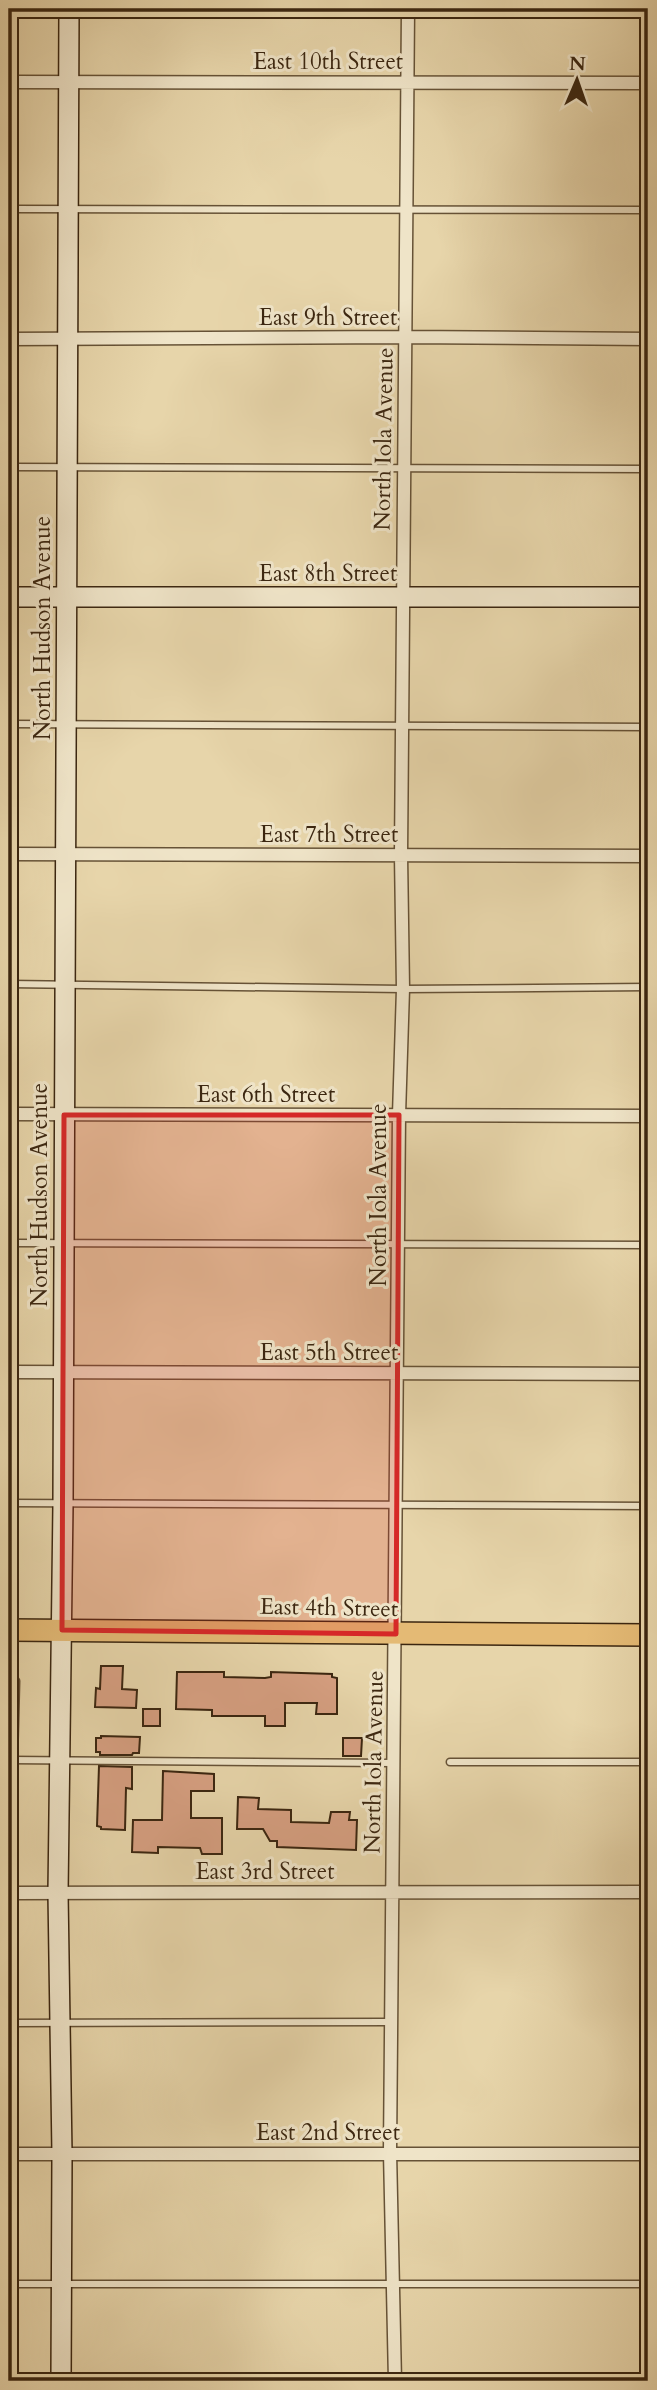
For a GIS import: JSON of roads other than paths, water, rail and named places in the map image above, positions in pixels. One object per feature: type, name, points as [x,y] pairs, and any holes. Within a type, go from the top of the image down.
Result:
[{"type":"main road","name":"North Hudson Avenue","points":[[61,2381],[62,2154],[58,1893],[63,1504],[69,9]]},
{"type":"main road","name":"East 8th Street","points":[[9,597],[648,597]]},
{"type":"main road","name":"East 4th Street","points":[[9,1629],[62,1626],[396,1634],[648,1635]]},
{"type":"street","name":"North Iola Avenue","points":[[395,2381],[390,2152],[399,1115],[403,989],[402,597],[408,9]]},
{"type":"street","name":"East 10th Street","points":[[9,82],[648,83]]},
{"type":"street","name":"East 9th Street","points":[[9,340],[406,337],[648,339]]},
{"type":"street","name":"East 7th Street","points":[[9,854],[648,856]]},
{"type":"street","name":"East 6th Street","points":[[9,1114],[648,1116]]},
{"type":"street","name":"East 5th Street","points":[[9,1372],[648,1374]]},
{"type":"street","name":"East 3rd Street","points":[[9,1893],[648,1892]]},
{"type":"street","name":"East 2nd Street","points":[[9,2154],[648,2154]]},
{"type":"lane","points":[[9,209],[648,210]]},
{"type":"lane","points":[[9,467],[648,469]]},
{"type":"lane","points":[[9,724],[648,727]]},
{"type":"lane","points":[[9,984],[403,989],[648,987]]},
{"type":"lane","points":[[9,1243],[648,1245]]},
{"type":"lane","points":[[9,1503],[648,1506]]},
{"type":"lane","points":[[9,1681],[16,1681],[12,1760],[394,1763]]},
{"type":"lane","points":[[450,1762],[648,1762]]},
{"type":"lane","points":[[9,2023],[391,2022]]},
{"type":"lane","points":[[9,2284],[648,2284]]}]
